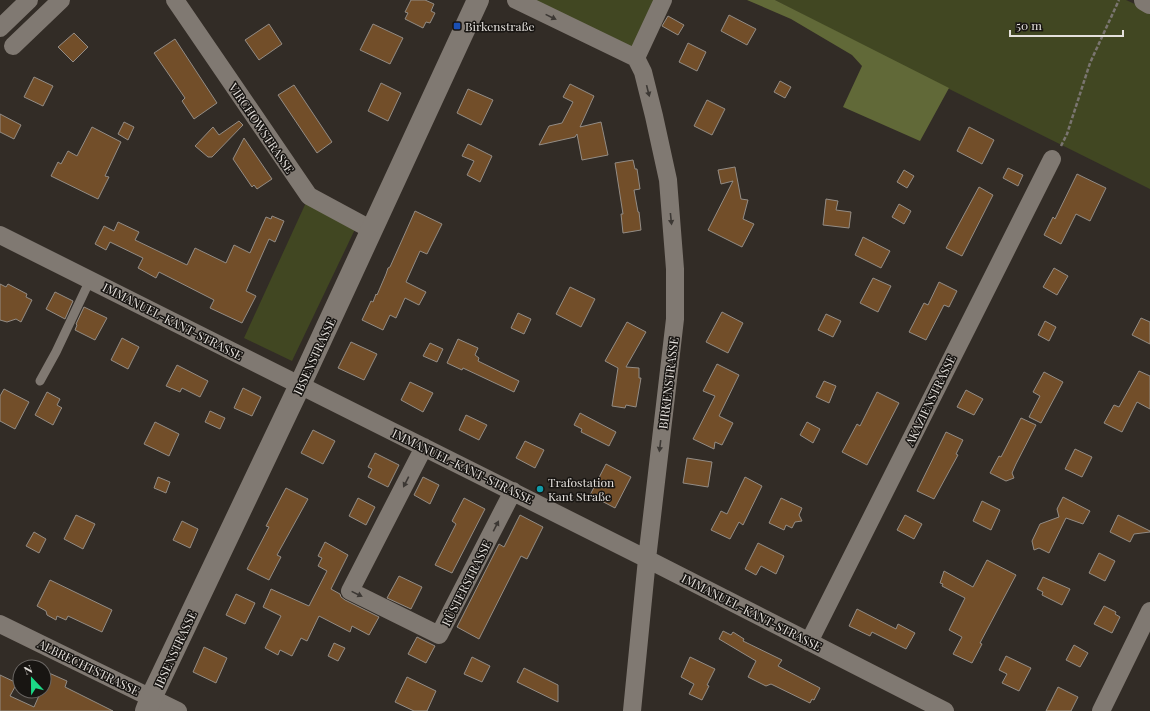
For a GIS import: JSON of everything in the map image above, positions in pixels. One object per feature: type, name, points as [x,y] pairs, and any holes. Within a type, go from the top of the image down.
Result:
[{"type":"street","points":[[0,28],[29,0]]},
{"type":"street","points":[[13,46],[61,0]]},
{"type":"street","name":"VIRCHOWSTRASSE","points":[[175,0],[309,196],[372,230]]},
{"type":"street","name":"IBSENSTRASSE","points":[[149,704],[300,385],[478,0]]},
{"type":"street","points":[[516,0],[636,58],[664,0]]},
{"type":"street","points":[[1145,0],[1150,2]]},
{"type":"street","name":"BIRKENSTRASSE","points":[[632,711],[647,559],[675,319],[675,269],[668,180],[643,72],[636,58]]},
{"type":"street","name":"AKAZIENSTRASSE","points":[[809,642],[1052,159]]},
{"type":"street","name":"IMMANUEL-KANT-STRASSE","points":[[0,235],[424,448],[513,491],[945,711]]},
{"type":"street","name":"RÜSTERSTRASSE","points":[[424,448],[350,591],[439,635],[513,491]]},
{"type":"street","points":[[1101,711],[1150,611]]},
{"type":"street","name":"ALBRECHTSTRASSE","points":[[0,624],[149,704],[178,711]]},
{"type":"lane","points":[[40,381],[56,352],[90,280]]},
{"type":"path","points":[[1052,159],[1056,156],[1067,134],[1090,63],[1119,0]]},
{"type":"green space","points":[[531,0],[658,0],[632,49]]},
{"type":"green space","points":[[747,0],[775,0],[949,88],[920,141],[843,107],[862,66],[852,55],[791,19]]},
{"type":"green space","points":[[775,0],[1126,0],[1150,11],[1150,189],[897,63]]},
{"type":"green space","points":[[309,196],[358,223],[292,361],[244,338]]},
{"type":"building","points":[[411,0],[425,0],[434,4],[431,11],[435,13],[430,23],[426,22],[423,28],[405,19],[408,13],[405,12]]},
{"type":"building","points":[[729,15],[756,29],[747,45],[721,31]]},
{"type":"building","points":[[668,16],[684,25],[678,35],[662,26]]},
{"type":"building","points":[[269,24],[282,44],[259,60],[245,40]]},
{"type":"building","points":[[373,24],[403,38],[390,64],[360,50]]},
{"type":"building","points":[[74,33],[88,47],[73,62],[58,47]]},
{"type":"building","points":[[175,39],[217,103],[194,119],[182,101],[185,98],[154,53]]},
{"type":"building","points":[[688,43],[706,52],[697,71],[679,62]]},
{"type":"building","points":[[34,77],[53,86],[43,106],[24,97]]},
{"type":"building","points":[[780,81],[791,87],[785,98],[774,92]]},
{"type":"building","points":[[381,83],[401,93],[388,121],[368,111]]},
{"type":"building","points":[[570,84],[594,96],[580,127],[601,122],[608,155],[582,160],[577,134],[575,137],[539,145],[549,126],[562,123],[573,102],[563,97]]},
{"type":"building","points":[[294,85],[332,142],[317,153],[278,95]]},
{"type":"building","points":[[468,89],[493,100],[481,125],[457,113]]},
{"type":"building","points":[[707,100],[725,109],[712,135],[694,126]]},
{"type":"building","points":[[0,114],[21,125],[14,139],[0,132]]},
{"type":"building","points":[[239,121],[243,125],[212,157],[208,157],[195,146],[213,127],[219,135]]},
{"type":"building","points":[[124,122],[134,127],[128,140],[118,134]]},
{"type":"building","points":[[92,127],[121,142],[105,176],[109,177],[98,199],[51,176],[58,162],[61,164],[68,151],[77,156]]},
{"type":"building","points":[[969,127],[994,140],[982,164],[957,151]]},
{"type":"building","points":[[244,138],[272,179],[257,189],[254,185],[252,187],[233,159]]},
{"type":"building","points":[[468,144],[492,156],[480,182],[467,175],[474,161],[462,156]]},
{"type":"building","points":[[633,160],[635,169],[637,169],[640,189],[634,190],[641,230],[623,233],[621,214],[623,214],[615,163]]},
{"type":"building","points":[[735,167],[741,199],[748,200],[743,219],[754,224],[742,247],[708,230],[733,181],[721,184],[718,170]]},
{"type":"building","points":[[1008,168],[1023,175],[1018,186],[1003,178]]},
{"type":"building","points":[[904,170],[914,176],[907,188],[897,182]]},
{"type":"building","points":[[1077,174],[1106,188],[1090,221],[1076,214],[1061,244],[1044,235],[1053,217],[1055,219]]},
{"type":"building","points":[[979,187],[993,195],[962,256],[946,248]]},
{"type":"building","points":[[826,199],[838,201],[836,210],[851,212],[849,228],[823,225]]},
{"type":"building","points":[[899,204],[911,211],[904,224],[892,217]]},
{"type":"building","points":[[415,211],[442,224],[427,254],[420,251],[406,282],[426,292],[419,305],[405,298],[396,318],[390,315],[383,330],[362,320],[371,301],[373,302],[376,294],[377,295]]},
{"type":"building","points":[[272,216],[284,221],[275,242],[269,239],[246,291],[256,296],[242,323],[210,308],[214,300],[159,272],[156,278],[138,268],[143,258],[110,242],[106,250],[95,244],[104,226],[114,231],[118,222],[139,232],[135,240],[187,265],[195,248],[226,263],[234,245],[250,253],[266,217],[271,219]]},
{"type":"building","points":[[863,237],[890,251],[881,268],[855,255]]},
{"type":"building","points":[[1054,268],[1068,276],[1057,295],[1043,287]]},
{"type":"building","points":[[873,278],[891,286],[878,312],[860,303]]},
{"type":"building","points":[[939,282],[957,291],[949,307],[944,305],[926,340],[909,332],[924,303],[928,305]]},
{"type":"building","points":[[0,284],[6,287],[8,284],[27,294],[26,297],[32,300],[21,322],[16,319],[7,322],[0,320]]},
{"type":"building","points":[[570,287],[595,299],[581,327],[556,314]]},
{"type":"building","points":[[55,292],[73,301],[65,319],[46,309]]},
{"type":"building","points":[[84,307],[107,318],[95,340],[75,330],[76,324]]},
{"type":"building","points":[[722,312],[743,323],[728,353],[706,342]]},
{"type":"building","points":[[518,313],[531,319],[524,334],[511,328]]},
{"type":"building","points":[[826,314],[841,321],[833,337],[818,330]]},
{"type":"building","points":[[1141,318],[1150,322],[1150,344],[1132,335]]},
{"type":"building","points":[[1045,321],[1056,327],[1049,341],[1038,335]]},
{"type":"building","points":[[627,322],[646,332],[626,367],[639,368],[639,378],[641,378],[636,407],[626,405],[625,408],[612,406],[618,368],[605,361]]},
{"type":"building","points":[[122,338],[139,347],[128,369],[111,360]]},
{"type":"building","points":[[458,339],[478,348],[475,355],[479,358],[478,361],[519,381],[514,392],[463,368],[462,370],[447,363]]},
{"type":"building","points":[[351,342],[377,354],[364,380],[338,368]]},
{"type":"building","points":[[430,343],[443,349],[437,362],[423,356]]},
{"type":"building","points":[[717,364],[739,375],[719,416],[733,423],[722,445],[715,442],[714,449],[693,439],[715,396],[703,391]]},
{"type":"building","points":[[177,365],[208,381],[200,397],[182,388],[180,392],[166,386]]},
{"type":"building","points":[[1139,371],[1150,376],[1150,409],[1137,402],[1122,432],[1104,423],[1114,405],[1119,407]]},
{"type":"building","points":[[1044,372],[1063,382],[1041,423],[1029,417],[1040,396],[1033,392]]},
{"type":"building","points":[[824,381],[836,386],[829,403],[816,397]]},
{"type":"building","points":[[410,382],[433,393],[423,412],[401,400]]},
{"type":"building","points":[[243,388],[261,397],[252,416],[234,408]]},
{"type":"building","points":[[4,389],[29,402],[15,429],[0,421],[0,396]]},
{"type":"building","points":[[966,390],[983,399],[974,415],[957,407]]},
{"type":"building","points":[[47,392],[60,399],[57,405],[62,408],[53,425],[35,415]]},
{"type":"building","points":[[877,392],[899,403],[867,465],[842,452],[857,424],[860,426]]},
{"type":"building","points":[[210,411],[225,418],[220,429],[205,422]]},
{"type":"building","points":[[580,413],[616,432],[609,446],[581,432],[582,429],[574,425]]},
{"type":"building","points":[[466,415],[487,425],[479,440],[459,430]]},
{"type":"building","points":[[1021,418],[1036,425],[1012,473],[1014,478],[1006,481],[990,473],[999,456],[1001,457]]},
{"type":"building","points":[[155,422],[179,434],[169,456],[144,444]]},
{"type":"building","points":[[807,422],[820,429],[813,443],[800,435]]},
{"type":"building","points":[[313,430],[335,441],[323,464],[301,453]]},
{"type":"building","points":[[946,432],[963,440],[956,454],[958,455],[934,499],[917,491]]},
{"type":"building","points":[[525,441],[544,450],[535,468],[516,458]]},
{"type":"building","points":[[1075,449],[1092,457],[1082,477],[1065,469]]},
{"type":"building","points":[[375,453],[399,465],[388,487],[368,477],[372,469],[368,467]]},
{"type":"building","points":[[687,458],[712,462],[708,487],[683,483]]},
{"type":"building","points":[[606,464],[631,477],[615,508],[590,495]]},
{"type":"building","points":[[158,477],[170,482],[166,493],[154,488]]},
{"type":"building","points":[[423,477],[439,485],[430,504],[414,495]]},
{"type":"building","points":[[745,477],[762,486],[743,525],[739,522],[730,539],[711,530],[721,511],[727,514]]},
{"type":"building","points":[[286,488],[308,499],[277,555],[281,557],[269,580],[247,569],[269,527],[266,526]]},
{"type":"building","points":[[1063,497],[1090,511],[1083,524],[1066,518],[1049,553],[1039,548],[1034,550],[1032,541],[1040,524],[1059,517],[1057,509]]},
{"type":"building","points":[[358,498],[375,507],[366,525],[349,516]]},
{"type":"building","points":[[464,498],[485,509],[452,573],[435,565],[456,524],[452,521]]},
{"type":"building","points":[[781,498],[802,508],[799,515],[802,521],[795,522],[792,528],[786,525],[784,530],[769,523]]},
{"type":"building","points":[[982,501],[1000,510],[991,530],[973,521]]},
{"type":"building","points":[[76,515],[95,524],[83,549],[64,539]]},
{"type":"building","points":[[520,515],[543,527],[527,559],[521,556],[479,639],[457,627],[499,544],[504,547]]},
{"type":"building","points":[[905,515],[922,524],[914,539],[897,530]]},
{"type":"building","points":[[1118,515],[1150,532],[1134,534],[1130,542],[1110,532]]},
{"type":"building","points":[[182,521],[198,529],[190,548],[173,540]]},
{"type":"building","points":[[34,532],[46,539],[39,553],[26,546]]},
{"type":"building","points":[[325,542],[348,555],[331,589],[340,594],[345,600],[379,617],[369,635],[352,626],[350,632],[319,616],[307,641],[301,638],[292,656],[280,650],[278,655],[265,648],[281,616],[263,607],[271,589],[309,606],[327,571],[318,566],[322,558],[318,556]]},
{"type":"building","points":[[758,543],[784,556],[776,574],[761,566],[756,575],[745,569]]},
{"type":"building","points":[[1099,553],[1115,561],[1105,581],[1089,573]]},
{"type":"building","points":[[987,560],[1016,575],[980,643],[982,644],[972,663],[953,654],[962,637],[949,630],[965,598],[942,586],[943,584],[940,583],[944,571],[973,587]]},
{"type":"building","points":[[399,576],[422,587],[411,609],[387,598]]},
{"type":"building","points":[[1043,577],[1070,589],[1062,605],[1042,595],[1043,592],[1037,589]]},
{"type":"building","points":[[50,580],[112,610],[102,632],[68,616],[66,620],[57,616],[56,620],[47,615],[46,611],[37,606]]},
{"type":"building","points":[[236,594],[255,603],[245,624],[226,615]]},
{"type":"building","points":[[1104,606],[1116,612],[1115,614],[1120,617],[1112,633],[1094,624]]},
{"type":"building","points":[[857,609],[896,629],[898,624],[915,633],[906,649],[872,632],[870,636],[849,626]]},
{"type":"building","points":[[723,631],[731,635],[733,632],[744,639],[743,641],[782,660],[778,666],[820,688],[814,700],[812,699],[810,703],[771,684],[766,686],[748,677],[756,661],[719,639]]},
{"type":"building","points":[[417,637],[435,646],[426,663],[408,654]]},
{"type":"building","points":[[334,643],[345,648],[338,661],[328,656]]},
{"type":"building","points":[[1074,645],[1088,653],[1080,667],[1066,660]]},
{"type":"building","points":[[204,647],[227,658],[216,683],[193,672]]},
{"type":"building","points":[[1006,656],[1031,668],[1019,691],[1002,683],[1007,674],[999,670]]},
{"type":"building","points":[[472,657],[490,666],[482,682],[464,674]]},
{"type":"building","points":[[690,657],[715,669],[702,700],[689,694],[694,684],[681,677]]},
{"type":"building","points":[[524,668],[558,685],[558,702],[517,682]]},
{"type":"building","points":[[52,674],[67,681],[65,687],[113,711],[0,711],[0,675],[12,681],[12,692],[10,696],[12,699],[17,699],[34,707],[38,699],[52,699]]},
{"type":"building","points":[[407,677],[436,691],[427,711],[414,711],[395,702]]},
{"type":"building","points":[[1058,687],[1078,697],[1071,711],[1046,711]]},
{"type":"place","name":"Birkenstraße","points":[[457,26]]},
{"type":"place","name":"Trafostation Kant Straße","points":[[540,489]]}]
